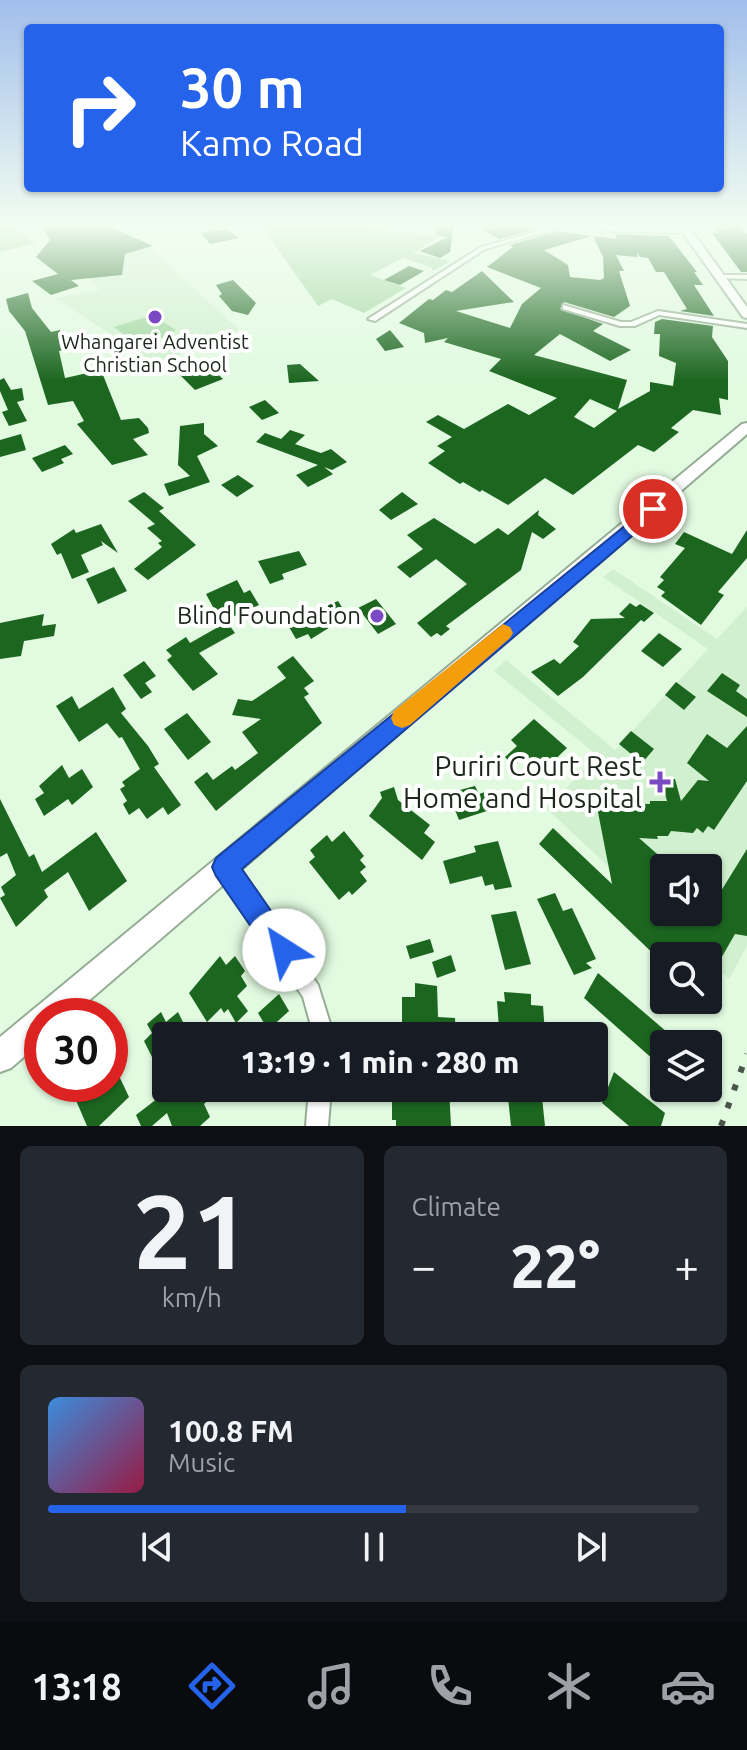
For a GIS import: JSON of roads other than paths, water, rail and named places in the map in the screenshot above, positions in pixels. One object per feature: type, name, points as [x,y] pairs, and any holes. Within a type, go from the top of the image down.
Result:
[{"type":"main road","points":[[720,276],[747,315]]},
{"type":"main road","points":[[69,998],[747,427]]},
{"type":"main road","points":[[0,1057],[24,1036]]},
{"type":"street","points":[[372,319],[440,276]]},
{"type":"street","points":[[720,276],[747,277]]},
{"type":"street","points":[[566,307],[620,324],[632,324],[658,313],[747,326]]},
{"type":"street","points":[[225,867],[311,992],[320,1022]]},
{"type":"street","points":[[317,1126],[319,1102]]},
{"type":"railway","points":[[721,1126],[747,1054]]},
{"type":"place","name":"Whangarei Adventist Christian School","points":[[155,317]]},
{"type":"place","name":"Blind Foundation","points":[[377,616]]},
{"type":"place","name":"Puriri Court Rest Home and Hospital","points":[[660,782]]}]
